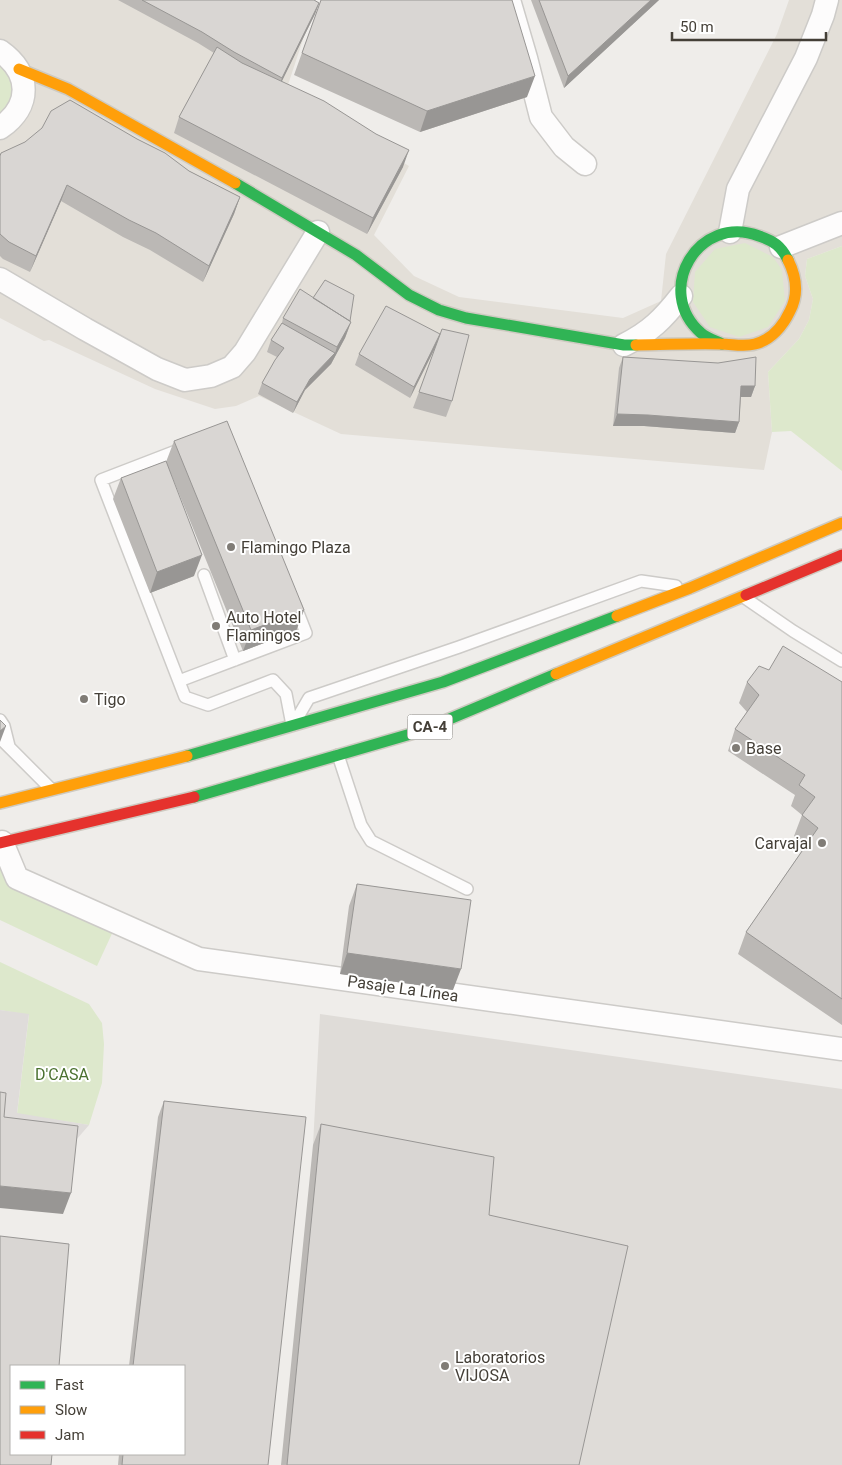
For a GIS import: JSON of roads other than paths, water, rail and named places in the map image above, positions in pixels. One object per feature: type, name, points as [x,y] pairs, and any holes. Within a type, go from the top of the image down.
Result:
[{"type":"main road","points":[[19,69],[68,90],[276,206],[356,256],[409,295],[439,310],[466,318],[624,344],[722,344],[745,346],[756,344],[767,339],[784,324],[794,304],[796,281],[784,253],[752,233],[730,232],[709,239],[692,254],[682,274],[681,296],[688,317],[694,326],[712,340],[722,344]]},
{"type":"main road","name":"CA-4","points":[[0,803],[196,754],[444,682],[690,588],[842,524]]},
{"type":"main road","name":"CA-4","points":[[1,843],[209,793],[421,731],[842,555]]},
{"type":"street","points":[[508,0],[526,58],[541,117],[564,147],[585,164]]},
{"type":"street","points":[[730,232],[738,189],[806,58],[827,0]]},
{"type":"street","points":[[0,51],[10,58],[19,69],[23,82],[24,95],[20,108],[6,124]]},
{"type":"street","points":[[6,124],[36,97],[49,92],[68,90]]},
{"type":"street","points":[[738,189],[752,233]]},
{"type":"street","points":[[784,253],[819,233],[842,223]]},
{"type":"street","points":[[0,279],[84,329],[157,369],[185,380],[211,376],[232,367],[245,352],[318,232]]},
{"type":"street","points":[[624,344],[643,335],[665,316],[681,296]]},
{"type":"street","name":"Pasaje La Línea","points":[[1,843],[17,878],[199,960],[842,1049]]},
{"type":"lane","points":[[199,442],[100,480],[185,697],[208,705],[273,680],[286,694],[292,725]]},
{"type":"lane","points":[[204,575],[235,660]]},
{"type":"lane","points":[[292,725],[309,698],[459,647],[640,581],[690,588]]},
{"type":"lane","points":[[179,681],[306,633],[291,596]]},
{"type":"lane","points":[[744,597],[793,631],[842,661]]},
{"type":"lane","points":[[0,720],[4,726],[4,742],[52,790]]},
{"type":"lane","points":[[338,755],[361,825],[371,841],[467,890]]},
{"type":"place","name":"Flamingo Plaza","points":[[231,547]]},
{"type":"place","name":"Auto Hotel Flamingos","points":[[216,626]]},
{"type":"place","name":"Tigo","points":[[84,699]]},
{"type":"place","name":"Base","points":[[736,748]]},
{"type":"place","name":"Carvajal","points":[[822,843]]},
{"type":"place","name":"Laboratorios VIJOSA","points":[[445,1366]]},
{"type":"park label","name":"D'CASA","points":[[62,1074]]}]
